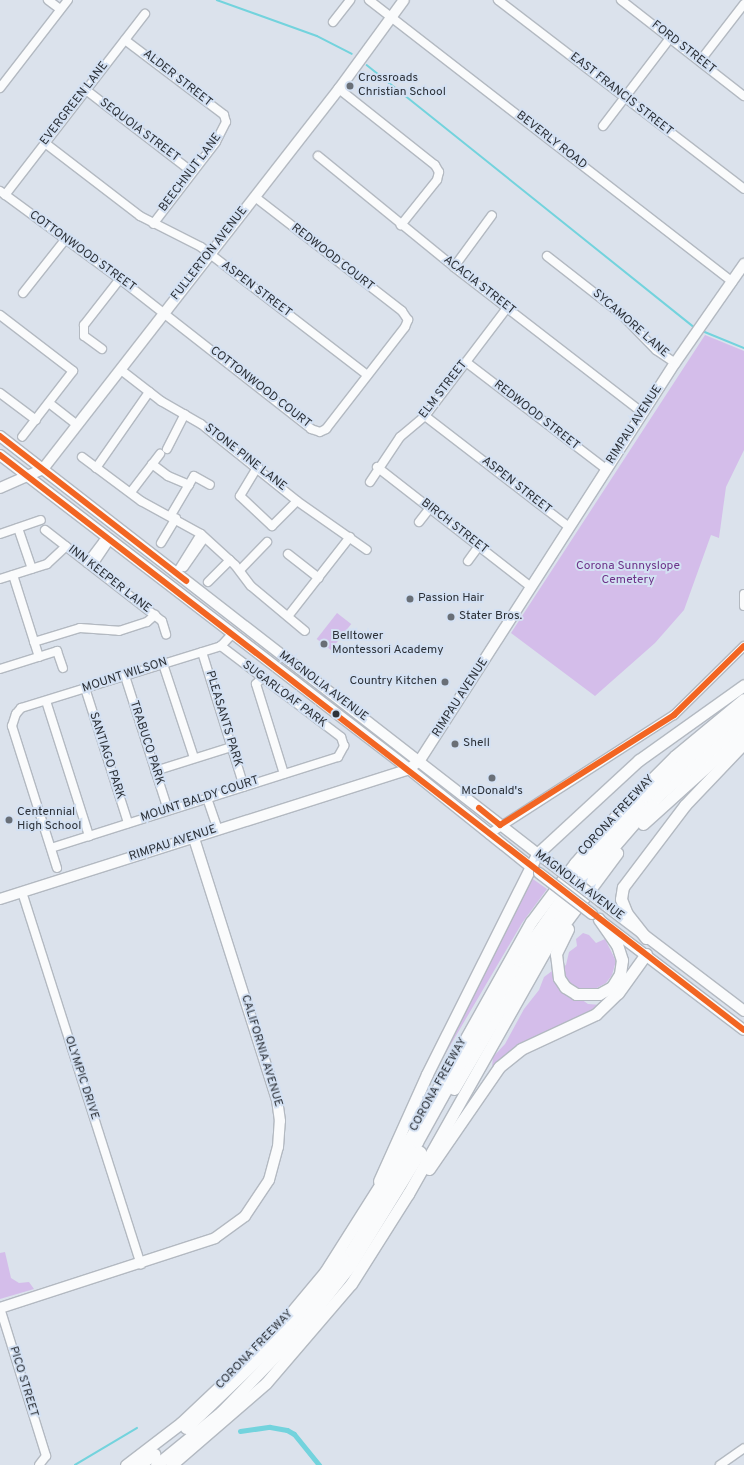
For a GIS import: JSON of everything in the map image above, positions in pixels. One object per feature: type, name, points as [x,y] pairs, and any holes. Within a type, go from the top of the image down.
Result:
[{"type":"highway","points":[[371,1202],[384,1166],[427,1074],[530,866],[639,760],[744,685]]},
{"type":"highway","name":"CORONA FREEWAY","points":[[126,1465],[180,1423],[235,1372],[289,1315],[325,1272],[371,1202],[523,935],[570,868],[647,782],[744,699]]},
{"type":"highway","points":[[140,1465],[207,1410],[280,1338],[336,1272],[369,1223],[417,1142],[503,984],[554,905],[645,796],[744,709]]},
{"type":"highway","points":[[156,1465],[246,1388],[319,1307],[383,1217],[513,987],[560,914],[657,797],[744,721]]},
{"type":"highway","name":"CORONA FREEWAY","points":[[171,1465],[284,1364],[351,1284],[408,1194],[548,946],[635,831],[665,802],[744,733]]},
{"type":"highway","points":[[646,938],[627,914],[621,899],[623,887],[685,805],[744,743]]},
{"type":"highway","points":[[595,916],[618,945],[622,960],[620,974],[612,987],[599,994],[576,994],[564,987],[559,978],[556,954],[606,868]]},
{"type":"highway","points":[[408,1194],[431,1166],[499,1067],[521,1049],[596,1014],[618,993],[646,954]]},
{"type":"highway","points":[[235,1372],[280,1338]]},
{"type":"main road","name":"FULLERTON AVENUE","points":[[0,488],[30,478],[43,469],[339,89],[404,0]]},
{"type":"main road","name":"RIMPAU AVENUE","points":[[0,899],[409,769],[420,760],[675,363],[744,264]]},
{"type":"main road","name":"MAGNOLIA AVENUE","points":[[0,436],[176,574],[420,760],[500,825],[646,938],[744,1011]]},
{"type":"main road","name":"MAGNOLIA AVENUE","points":[[0,455],[326,707],[409,769],[539,874],[744,1030]]},
{"type":"main road","points":[[110,539],[118,528]]},
{"type":"main road","points":[[168,585],[176,574]]},
{"type":"main road","points":[[326,707],[333,695]]},
{"type":"main road","name":"CALIFORNIA AVENUE","points":[[0,1308],[206,1242],[235,1225],[262,1193],[278,1147],[280,1121],[277,1100],[194,838]]},
{"type":"main road","points":[[646,938],[646,954]]},
{"type":"street","points":[[48,0],[60,9]]},
{"type":"street","points":[[0,88],[68,0]]},
{"type":"street","points":[[333,22],[350,0]]},
{"type":"street","name":"BEVERLY ROAD","points":[[369,0],[732,282]]},
{"type":"street","name":"EAST FRANCIS STREET","points":[[498,0],[744,189]]},
{"type":"street","name":"FORD STREET","points":[[621,0],[744,96]]},
{"type":"street","points":[[700,61],[744,4]]},
{"type":"street","name":"EVERGREEN LANE","points":[[2,193],[45,143],[145,14]]},
{"type":"street","points":[[603,126],[670,38]]},
{"type":"street","name":"ALDER STREET","points":[[125,40],[224,115],[226,122]]},
{"type":"street","points":[[339,89],[435,165],[439,172],[437,180],[401,225]]},
{"type":"street","name":"SEQUOIA STREET","points":[[86,90],[192,172]]},
{"type":"street","name":"BEECHNUT LANE","points":[[153,224],[216,142],[226,122]]},
{"type":"street","name":"ASPEN STREET","points":[[45,143],[153,224],[182,236],[210,255],[367,375]]},
{"type":"street","name":"ACACIA STREET","points":[[318,156],[454,267],[643,413]]},
{"type":"street","name":"COTTONWOOD STREET","points":[[2,193],[64,241],[120,279],[164,314]]},
{"type":"street","name":"REDWOOD COURT","points":[[255,197],[402,311],[408,320]]},
{"type":"street","points":[[454,267],[492,215]]},
{"type":"street","points":[[22,293],[64,241]]},
{"type":"street","name":"SYCAMORE LANE","points":[[547,256],[620,313],[656,350],[675,363]]},
{"type":"street","points":[[102,349],[84,336],[84,325],[120,279]]},
{"type":"street","name":"ELM STREET","points":[[370,482],[377,468],[400,436],[425,416],[507,308]]},
{"type":"street","points":[[0,314],[73,371],[50,403],[22,437]]},
{"type":"street","name":"COTTONWOOD COURT","points":[[164,314],[311,429],[320,432],[326,430],[405,327],[408,320]]},
{"type":"street","name":"REDWOOD STREET","points":[[466,362],[606,470]]},
{"type":"street","name":"STONE PINE LANE","points":[[120,370],[149,392],[185,414],[258,466],[297,500],[367,550]]},
{"type":"street","points":[[0,392],[36,420]]},
{"type":"street","points":[[96,468],[149,392]]},
{"type":"street","points":[[50,403],[77,425]]},
{"type":"street","points":[[131,492],[163,451],[185,414]]},
{"type":"street","name":"ASPEN STREET","points":[[425,416],[569,527]]},
{"type":"street","points":[[82,457],[131,492],[203,535],[240,570],[251,586],[289,615],[305,631]]},
{"type":"street","points":[[152,464],[168,476],[189,485]]},
{"type":"street","points":[[258,466],[240,496],[272,526],[297,500]]},
{"type":"street","name":"BIRCH STREET","points":[[377,468],[531,586]]},
{"type":"street","points":[[162,543],[173,517],[194,476],[210,485]]},
{"type":"street","points":[[419,522],[430,508]]},
{"type":"street","points":[[0,534],[41,520]]},
{"type":"street","points":[[18,528],[32,569]]},
{"type":"street","name":"INN KEEPER LANE","points":[[45,530],[162,621],[166,634]]},
{"type":"street","points":[[176,574],[203,535]]},
{"type":"street","points":[[289,615],[350,537]]},
{"type":"street","points":[[90,564],[110,539]]},
{"type":"street","points":[[240,570],[267,542]]},
{"type":"street","points":[[0,579],[47,564],[66,546]]},
{"type":"street","points":[[468,560],[479,546]]},
{"type":"street","points":[[288,554],[319,578]]},
{"type":"street","points":[[208,582],[230,560]]},
{"type":"street","points":[[13,575],[39,657]]},
{"type":"street","points":[[744,594],[744,606]]},
{"type":"street","points":[[34,642],[80,628],[119,631],[147,622],[155,615]]},
{"type":"street","name":"MOUNT WILSON","points":[[51,848],[12,726],[16,714],[21,708],[221,646],[232,634]]},
{"type":"street","name":"SUGARLOAF PARK","points":[[221,646],[261,679],[341,737],[344,746]]},
{"type":"street","points":[[489,834],[500,825],[674,715],[744,646]]},
{"type":"street","points":[[0,669],[57,651],[63,668]]},
{"type":"street","name":"PLEASANTS PARK","points":[[202,652],[244,787]]},
{"type":"street","points":[[163,664],[194,758]]},
{"type":"street","name":"TRABUCO PARK","points":[[125,676],[168,810]]},
{"type":"street","points":[[261,679],[256,684],[284,774]]},
{"type":"street","name":"SANTIAGO PARK","points":[[85,688],[128,823]]},
{"type":"street","points":[[46,701],[89,836]]},
{"type":"street","name":"MOUNT BALDY COURT","points":[[51,848],[338,757],[344,746]]},
{"type":"street","points":[[155,771],[231,747]]},
{"type":"street","points":[[207,798],[218,830]]},
{"type":"street","points":[[51,848],[57,868]]},
{"type":"street","name":"OLYMPIC DRIVE","points":[[22,892],[140,1264]]},
{"type":"street","name":"PICO STREET","points":[[0,1308],[46,1456],[39,1465]]},
{"type":"street","points":[[720,1465],[744,1448]]},
{"type":"green space","name":"Corona Sunnyslope Cemetery","points":[[705,335],[744,351],[744,450],[726,487],[719,538],[711,535],[684,610],[655,643],[595,696],[511,633]]},
{"type":"green space","points":[[337,613],[351,624],[331,650],[317,639]]},
{"type":"green space","points":[[530,877],[547,889],[522,923],[430,1080]]},
{"type":"green space","points":[[583,933],[589,935],[596,943],[605,939],[616,961],[612,975],[606,983],[591,991],[576,988],[569,983],[561,968],[566,965],[569,952],[577,946],[576,939]]},
{"type":"green space","points":[[552,971],[558,983],[588,1004],[601,1005],[492,1067],[493,1057],[505,1044],[524,1009],[539,990],[544,977]]},
{"type":"green space","points":[[5,1252],[11,1278],[19,1283],[29,1282],[34,1289],[0,1299],[0,1253]]},
{"type":"waterway","points":[[217,0],[317,36],[352,54]]},
{"type":"waterway","points":[[367,65],[693,326]]},
{"type":"waterway","points":[[705,332],[744,348]]},
{"type":"waterway","points":[[240,1431],[270,1427],[287,1430],[294,1434],[319,1465]]},
{"type":"waterway","points":[[75,1465],[137,1428]]},
{"type":"transit line","points":[[0,436],[186,581]]},
{"type":"transit line","points":[[0,455],[744,1030]]},
{"type":"transit line","points":[[479,808],[500,825],[674,715],[744,646]]},
{"type":"place","name":"Crossroads Christian School","points":[[350,86]]},
{"type":"place","name":"Passion Hair","points":[[410,599]]},
{"type":"place","name":"Stater Bros.","points":[[451,617]]},
{"type":"place","name":"Belltower Montessori Academy","points":[[324,644]]},
{"type":"place","name":"Country Kitchen","points":[[445,682]]},
{"type":"place","name":"Shell","points":[[455,744]]},
{"type":"place","name":"McDonald's","points":[[492,778]]},
{"type":"place","name":"Centennial High School","points":[[9,820]]}]
